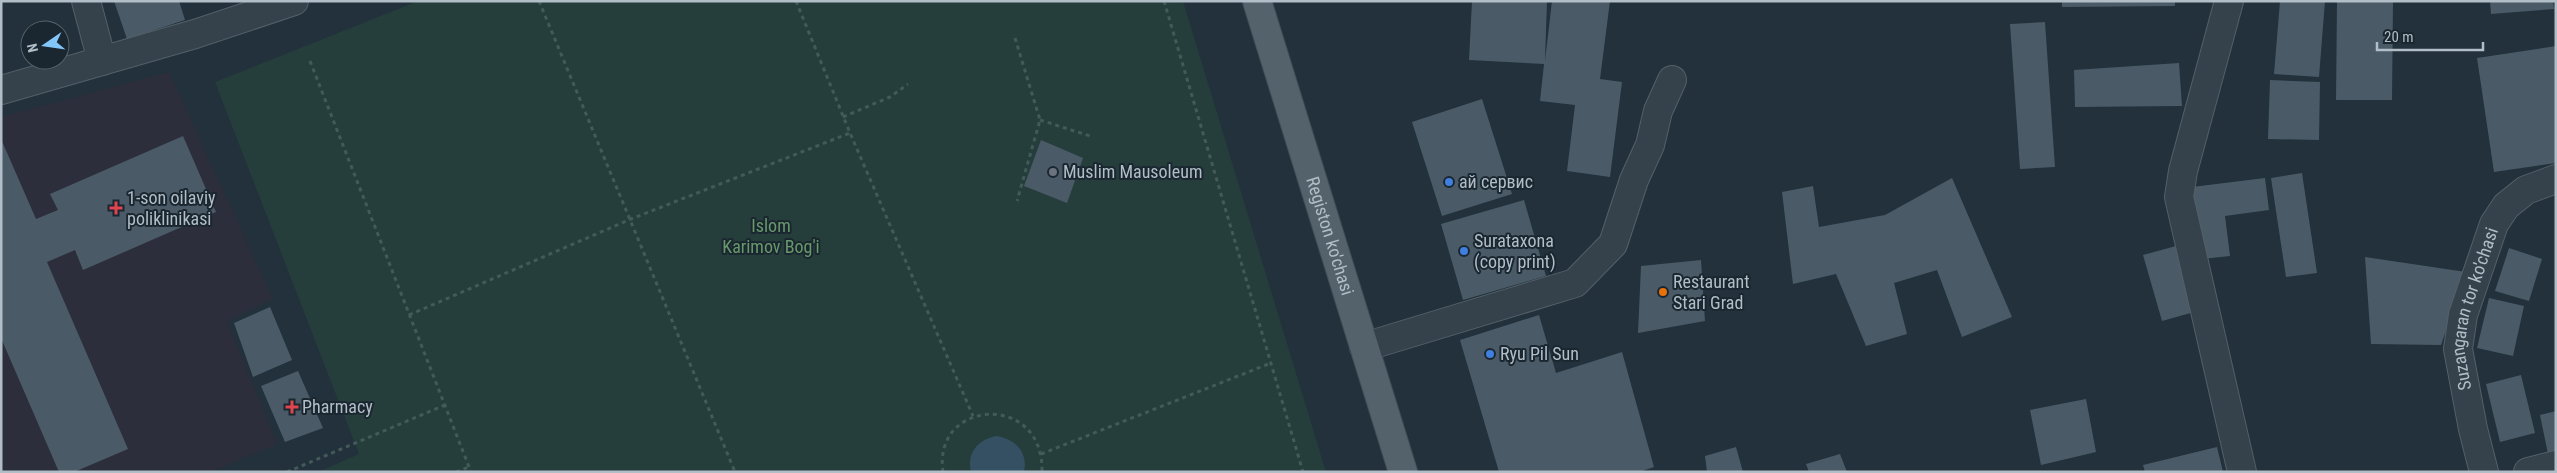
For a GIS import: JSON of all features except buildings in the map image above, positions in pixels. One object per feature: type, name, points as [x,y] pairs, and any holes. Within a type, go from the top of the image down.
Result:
[{"type":"main road","name":"Registon ko'chasi","points":[[1257,1],[1403,472]]},
{"type":"street","points":[[86,1],[102,61]]},
{"type":"street","points":[[1,90],[195,34],[294,1]]},
{"type":"street","points":[[2229,1],[2183,171],[2180,197],[2242,472]]},
{"type":"street","points":[[1364,347],[1575,283],[1613,244],[1634,180],[1650,145],[1658,111],[1672,80]]},
{"type":"street","name":"Suzangaran tor ko'chasi","points":[[2484,472],[2473,429],[2458,349],[2463,315],[2494,224],[2506,206],[2526,190],[2556,179]]},
{"type":"street","points":[[2528,472],[2556,466]]},
{"type":"path","points":[[539,1],[735,472]]},
{"type":"path","points":[[796,1],[843,117],[974,416]]},
{"type":"path","points":[[1164,1],[1303,472]]},
{"type":"path","points":[[1015,38],[1040,120],[1017,201]]},
{"type":"path","points":[[310,61],[471,472]]},
{"type":"path","points":[[843,117],[890,97],[908,84]]},
{"type":"path","points":[[1040,120],[1090,136]]},
{"type":"path","points":[[410,315],[630,219],[850,133]]},
{"type":"path","points":[[1041,454],[1271,363]]},
{"type":"path","points":[[287,472],[445,405]]},
{"type":"path","points":[[943,472],[941,462],[944,447],[950,434],[974,416],[991,413],[1008,416],[1016,420],[1035,437],[1041,454],[1042,472]]},
{"type":"path","points":[[456,472],[469,466]]},
{"type":"shaded area","name":"1-son oilaviy poliklinikasi","points":[[169,72],[273,299],[227,321],[277,444],[212,472],[1,472],[1,117]]},
{"type":"shaded area","points":[[997,436],[1010,440],[1019,448],[1024,458],[1024,472],[971,472],[970,458],[975,448],[985,440]]},
{"type":"green space","name":"Islom Karimov Bog'i","points":[[418,1],[1183,1],[1326,472],[318,472],[359,454],[215,82]]},
{"type":"place","name":"Muslim Mausoleum","points":[[1053,172]]},
{"type":"place","name":"ай сервис","points":[[1449,182]]},
{"type":"place","name":"1-son oilaviy poliklinikasi","points":[[116,208]]},
{"type":"place","name":"Surataxona (copy print)","points":[[1464,251]]},
{"type":"place","name":"Restaurant Stari Grad","points":[[1663,292]]},
{"type":"place","name":"Ryu Pil Sun","points":[[1490,354]]},
{"type":"place","name":"Pharmacy","points":[[292,407]]}]
